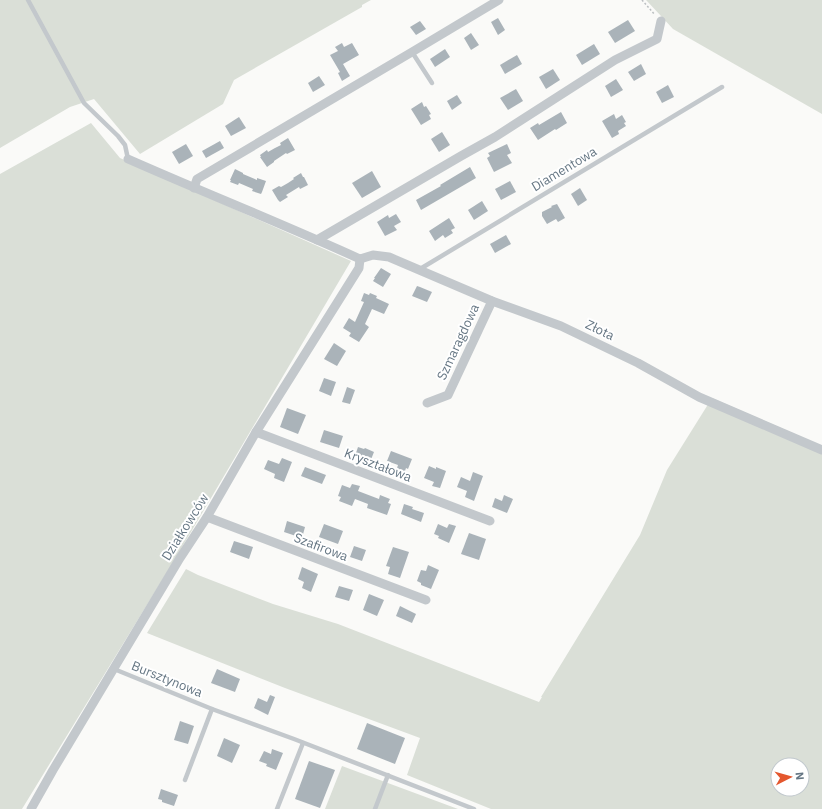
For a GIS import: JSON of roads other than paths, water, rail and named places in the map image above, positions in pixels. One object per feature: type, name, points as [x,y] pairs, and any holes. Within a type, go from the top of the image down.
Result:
[{"type":"street","points":[[194,188],[197,179],[500,0]]},
{"type":"street","points":[[318,240],[495,137],[615,60],[657,39],[661,21]]},
{"type":"street","points":[[128,159],[360,259]]},
{"type":"street","name":"Złota","points":[[360,259],[373,255],[389,256],[418,270],[492,301],[561,326],[638,363],[699,397],[822,450]]},
{"type":"street","name":"Działkowców","points":[[32,809],[53,770],[180,558],[207,517],[256,432],[359,268],[360,259]]},
{"type":"street","name":"Szmaragdowa","points":[[426,403],[448,395],[492,301]]},
{"type":"street","name":"Kryształowa","points":[[256,432],[490,522]]},
{"type":"street","name":"Szafirowa","points":[[207,517],[426,600]]},
{"type":"lane","points":[[28,0],[84,103],[118,136],[125,145],[128,159]]},
{"type":"lane","points":[[412,52],[432,83]]},
{"type":"lane","name":"Diamentowa","points":[[418,270],[722,87]]},
{"type":"lane","name":"Bursztynowa","points":[[114,669],[212,709],[474,809]]},
{"type":"lane","name":"Bursztynowa","points":[[185,780],[212,709]]},
{"type":"lane","points":[[277,809],[303,743]]},
{"type":"lane","points":[[375,809],[388,775]]}]
